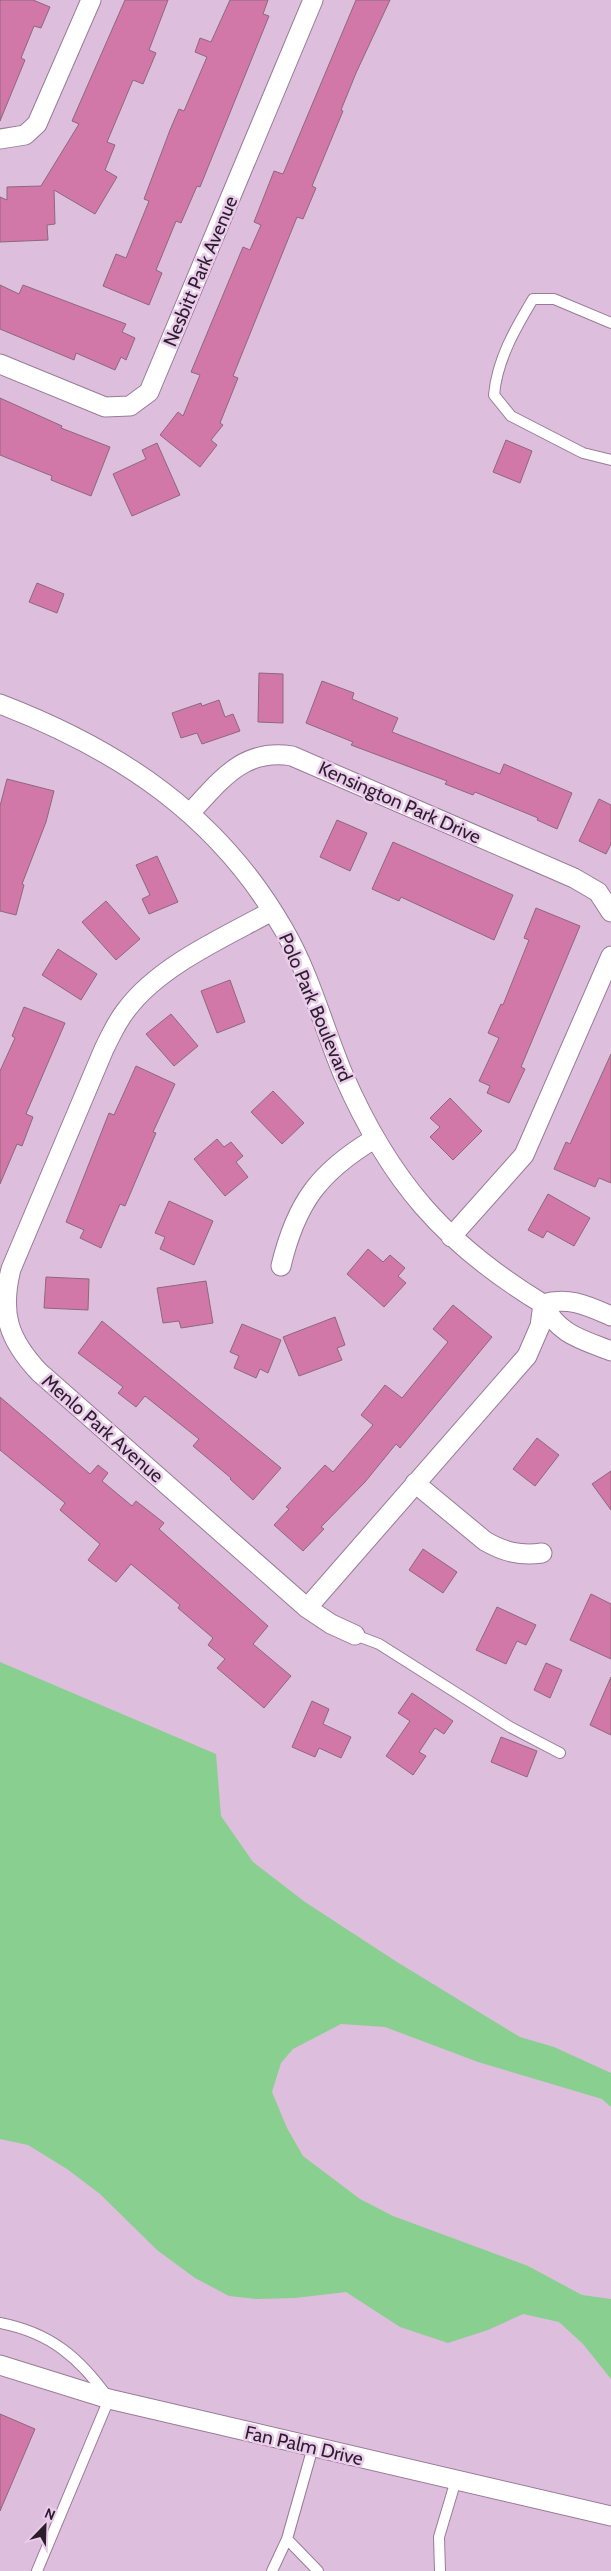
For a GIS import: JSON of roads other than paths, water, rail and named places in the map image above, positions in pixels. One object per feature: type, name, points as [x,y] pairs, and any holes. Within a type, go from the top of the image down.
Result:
[{"type":"street","points":[[0,139],[24,135],[37,124],[90,0]]},
{"type":"street","name":"Nesbitt Park Avenue","points":[[0,364],[105,408],[130,406],[149,392],[313,0]]},
{"type":"street","name":"Polo Park Boulevard","points":[[0,704],[40,720],[106,753],[147,779],[190,813],[232,856],[272,911],[302,966],[343,1073],[374,1138],[403,1184],[451,1237],[493,1272],[543,1304]]},
{"type":"street","name":"Kensington Park Drive","points":[[190,813],[228,773],[248,760],[270,755],[292,756],[574,878],[598,892],[611,912]]},
{"type":"street","name":"Menlo Park Avenue","points":[[272,911],[212,944],[167,973],[137,998],[118,1021],[104,1048],[11,1269],[6,1292],[6,1317],[17,1345],[39,1372],[307,1608],[331,1624],[355,1635]]},
{"type":"street","points":[[451,1237],[524,1155],[611,956]]},
{"type":"street","points":[[281,1266],[294,1226],[315,1187],[338,1162],[374,1138]]},
{"type":"street","points":[[543,1304],[555,1300],[568,1300],[611,1316]]},
{"type":"street","points":[[307,1608],[526,1356],[540,1326],[543,1304]]},
{"type":"street","points":[[543,1304],[556,1324],[566,1332],[611,1351]]},
{"type":"street","points":[[532,1346],[542,1338],[566,1332]]},
{"type":"street","points":[[415,1483],[485,1540],[498,1548],[528,1555],[542,1553]]},
{"type":"street","name":"Fan Palm Drive","points":[[0,2366],[109,2400],[611,2516]]},
{"type":"lane","points":[[611,323],[554,299],[533,300],[515,328],[495,375],[494,395],[511,416],[583,453],[611,460]]},
{"type":"lane","points":[[355,1635],[379,1644],[510,1727],[560,1753]]},
{"type":"lane","points":[[0,2323],[21,2328],[57,2344],[90,2372],[109,2400],[37,2571]]},
{"type":"lane","points":[[272,2571],[287,2539],[313,2447]]},
{"type":"lane","points":[[440,2571],[438,2537],[456,2480]]},
{"type":"lane","points":[[287,2539],[318,2571]]}]
